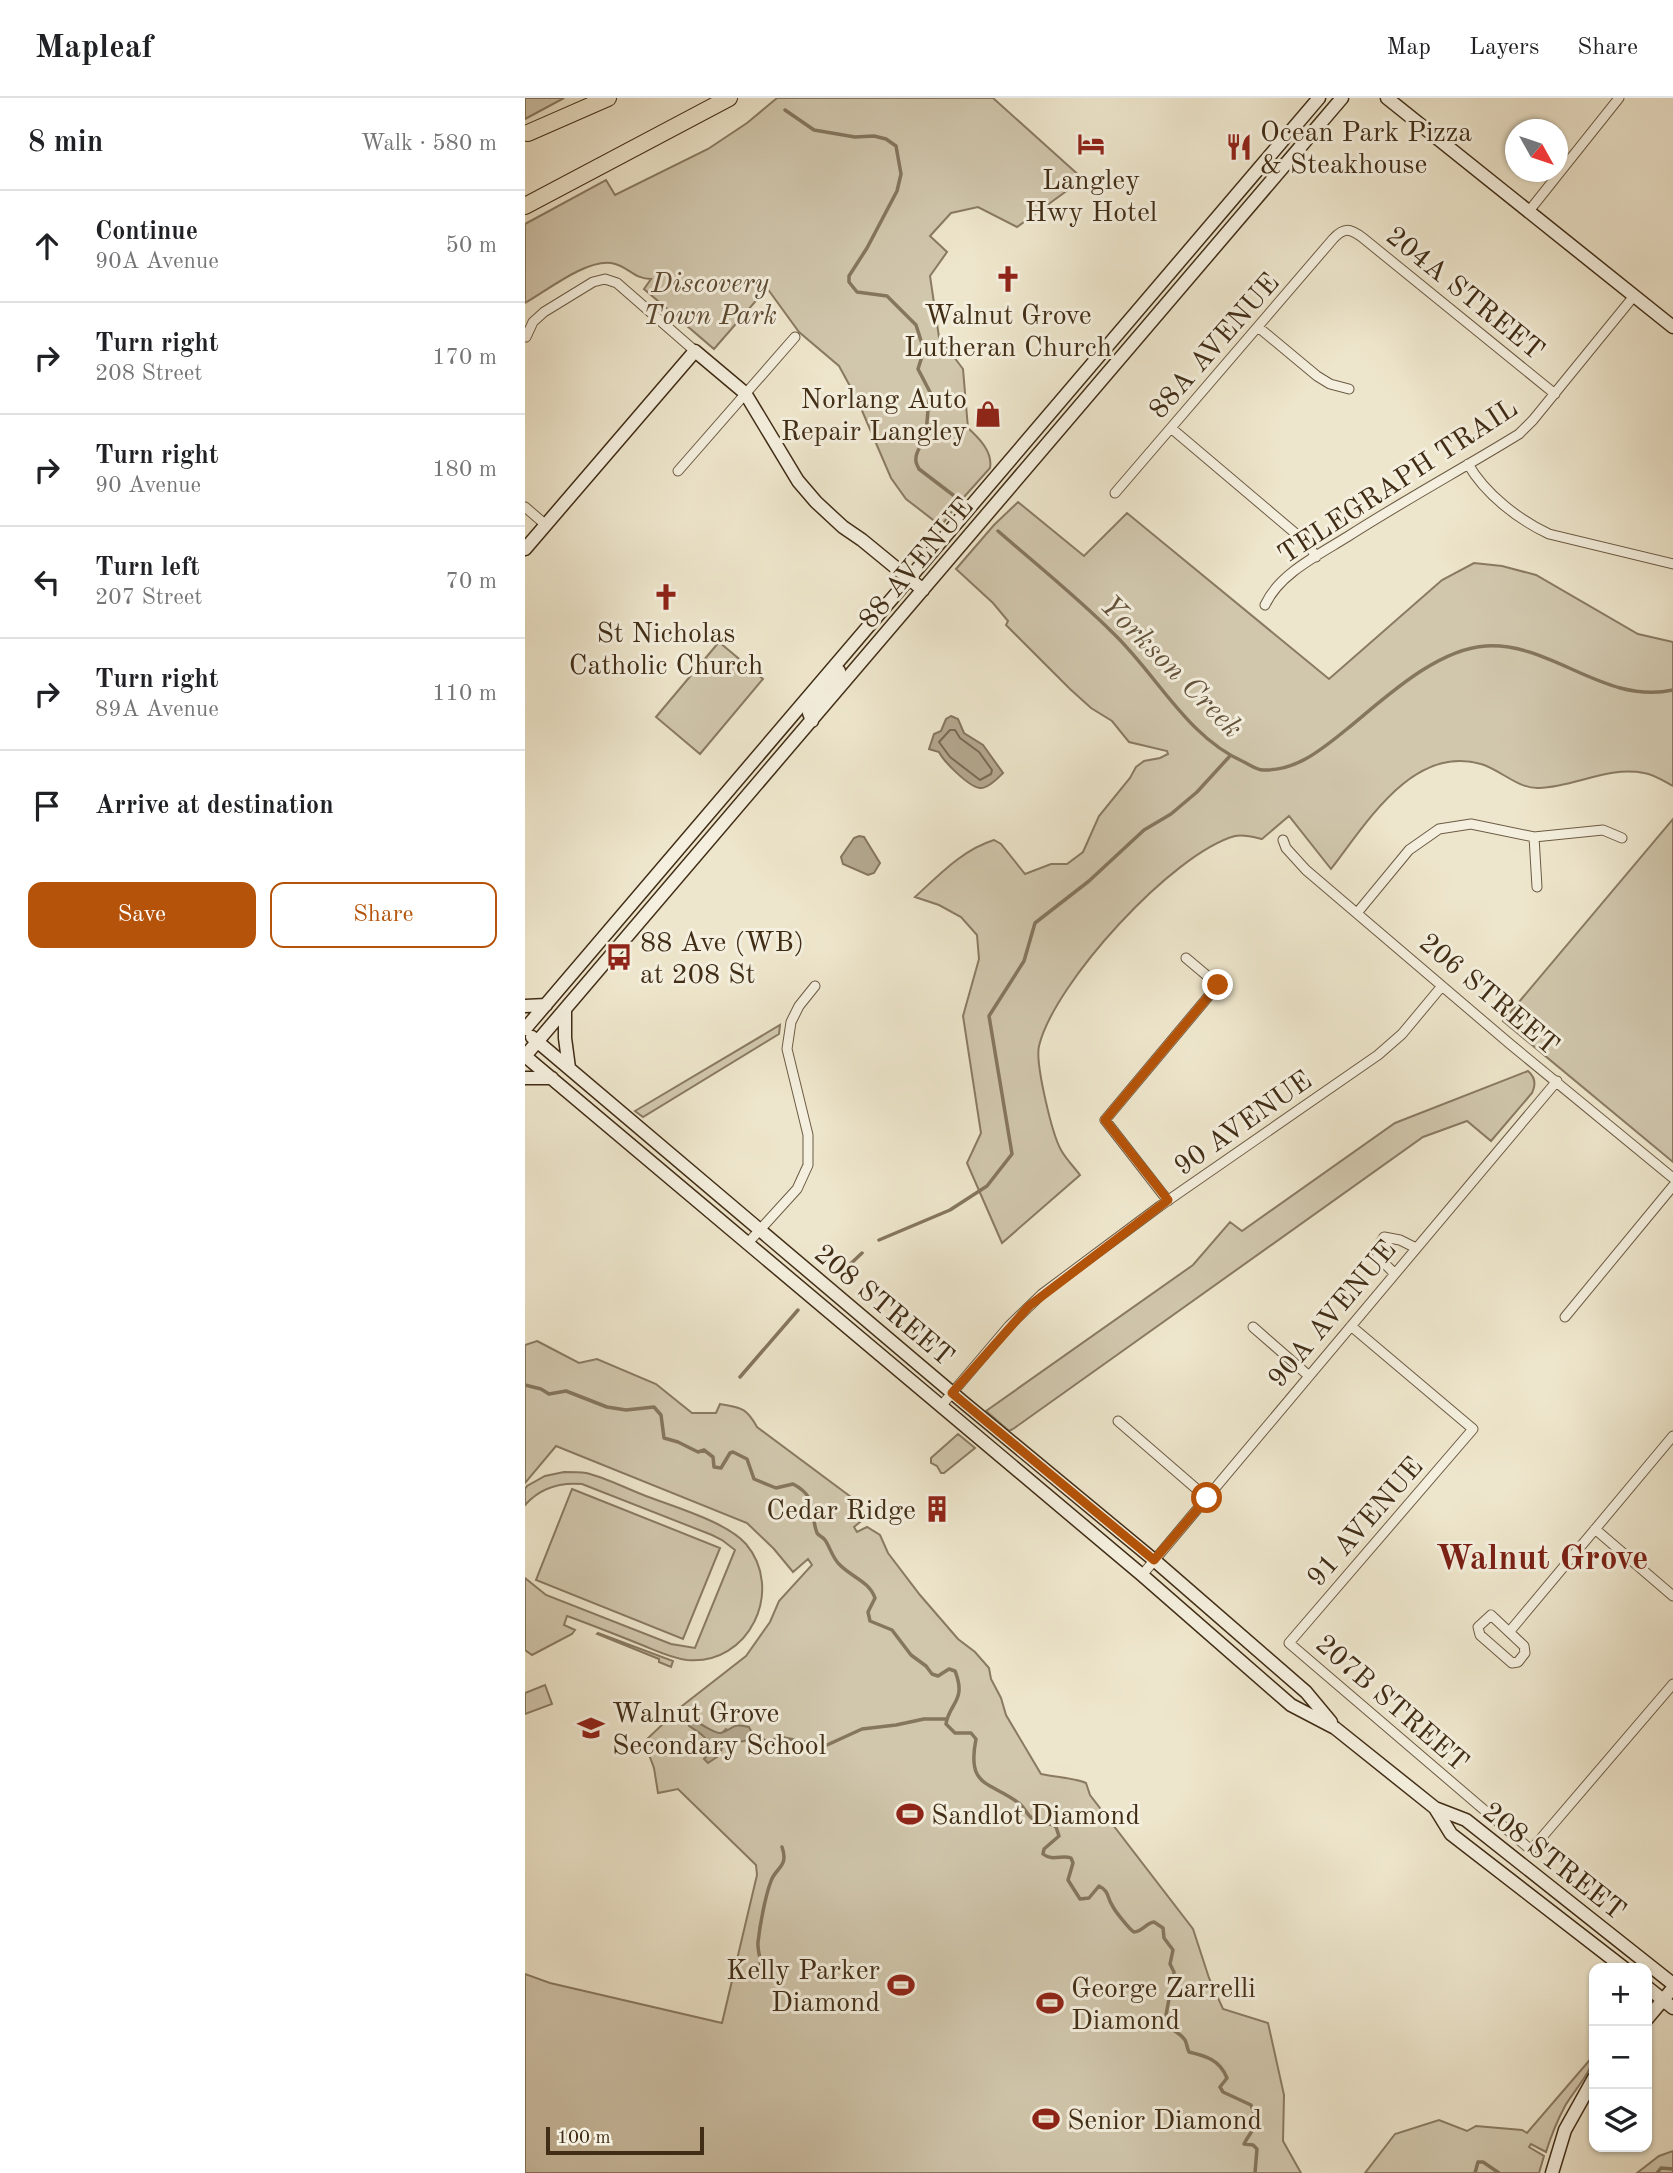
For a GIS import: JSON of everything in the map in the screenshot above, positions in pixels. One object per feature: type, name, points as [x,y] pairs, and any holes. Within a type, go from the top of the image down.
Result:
[{"type":"highway","points":[[527,134],[594,98]]},
{"type":"highway","points":[[527,134],[608,98]]},
{"type":"highway","points":[[525,206],[729,98]]},
{"type":"main road","name":"88 AVENUE","points":[[525,1030],[1319,98]]},
{"type":"main road","name":"88 AVENUE","points":[[525,1056],[1342,98]]},
{"type":"main road","points":[[1387,98],[1673,327]]},
{"type":"main road","points":[[525,549],[695,352],[745,393],[798,481],[843,527],[923,590]]},
{"type":"main road","points":[[1068,391],[1082,403]]},
{"type":"main road","points":[[812,721],[810,708],[854,652],[860,635]]},
{"type":"main road","points":[[525,1006],[546,1005]]},
{"type":"main road","points":[[565,1011],[569,1068]]},
{"type":"main road","name":"208 STREET","points":[[525,1030],[952,1393],[1154,1560],[1306,1692],[1335,1728]]},
{"type":"main road","name":"208 STREET","points":[[525,1056],[1142,1575],[1291,1705],[1335,1728],[1435,1808],[1466,1820],[1673,1986]]},
{"type":"main road","points":[[525,1078],[552,1078]]},
{"type":"main road","name":"208 STREET","points":[[1435,1808],[1451,1834],[1618,1963]]},
{"type":"main road","points":[[1652,2015],[1668,2004],[1673,1986]]},
{"type":"main road","points":[[1652,1991],[1668,2004]]},
{"type":"main road","points":[[1552,2173],[1565,2130],[1589,2087]]},
{"type":"street","points":[[1529,211],[1619,98]]},
{"type":"street","name":"88A AVENUE","points":[[1115,493],[1333,239],[1346,229]]},
{"type":"street","name":"204A STREET","points":[[1346,229],[1363,238],[1555,394]]},
{"type":"street","points":[[526,337],[533,323],[544,312],[593,282],[605,279],[617,283],[695,352]]},
{"type":"street","name":"TELEGRAPH TRAIL","points":[[1265,605],[1271,593],[1282,582],[1316,557],[1519,434],[1634,296]]},
{"type":"street","points":[[1258,327],[1317,376],[1330,384],[1349,389]]},
{"type":"street","points":[[678,471],[795,337]]},
{"type":"street","points":[[1171,428],[1308,544],[1316,557]]},
{"type":"street","points":[[1468,464],[1484,486],[1534,527],[1549,534],[1673,564]]},
{"type":"street","points":[[525,507],[546,525]]},
{"type":"street","points":[[1357,913],[1409,850],[1439,829],[1471,824],[1534,838],[1603,831],[1622,838]]},
{"type":"street","points":[[1534,838],[1537,887]]},
{"type":"street","name":"206 STREET","points":[[1283,840],[1286,848],[1306,870],[1673,1178]]},
{"type":"street","points":[[1168,1200],[1105,1120],[1218,985],[1186,958]]},
{"type":"street","points":[[747,1244],[797,1189],[808,1165],[808,1135],[787,1049],[791,1022],[799,1006],[815,986]]},
{"type":"street","name":"90 AVENUE","points":[[941,1406],[1029,1306],[1168,1200],[1378,1055],[1402,1034],[1442,986]]},
{"type":"street","name":"90A AVENUE","points":[[1142,1575],[1557,1081]]},
{"type":"street","points":[[1565,1317],[1673,1186]]},
{"type":"street","points":[[1394,1273],[1378,1257],[1377,1248],[1384,1237],[1400,1240],[1416,1248]]},
{"type":"street","name":"91 AVENUE","points":[[1289,1643],[1473,1429],[1351,1326]]},
{"type":"street","points":[[1253,1327],[1309,1376]]},
{"type":"street","points":[[1118,1421],[1207,1498]]},
{"type":"street","points":[[1510,1631],[1673,1436]]},
{"type":"street","points":[[1595,1529],[1673,1596]]},
{"type":"street","points":[[1491,1615],[1510,1631],[1524,1646],[1525,1653],[1518,1662],[1512,1663],[1481,1635],[1478,1627],[1491,1615]]},
{"type":"street","name":"207B STREET","points":[[1289,1643],[1531,1850],[1673,1684]]},
{"type":"green space","points":[[525,98],[564,98],[525,119]]},
{"type":"green space","name":"Discovery Town Park","points":[[777,98],[993,98],[1083,179],[1017,227],[978,207],[951,213],[930,236],[947,252],[930,276],[939,337],[963,369],[968,428],[984,446],[990,462],[990,468],[941,526],[906,499],[891,478],[857,399],[839,366],[799,332],[767,288],[714,349],[644,289],[651,279],[640,277],[611,263],[601,263],[578,271],[525,303],[525,224],[606,180],[615,195],[708,149],[747,123]]},
{"type":"green space","points":[[1018,502],[1084,556],[1127,513],[1329,679],[1442,580],[1474,563],[1502,566],[1536,575],[1638,634],[1673,642],[1673,786],[1644,773],[1617,772],[1552,787],[1531,788],[1481,764],[1456,761],[1434,766],[1413,777],[1394,792],[1331,869],[1289,816],[1262,839],[1238,835],[1209,847],[1180,867],[1119,924],[1091,956],[1049,1020],[1039,1046],[1042,1082],[1057,1142],[1080,1175],[1002,1243],[967,1163],[981,1133],[963,1016],[979,959],[977,935],[961,917],[939,905],[915,897],[961,857],[994,840],[1001,844],[1025,874],[1051,864],[1067,864],[1083,852],[1099,816],[1136,767],[1144,761],[1168,754],[1167,751],[1129,742],[1112,721],[1091,708],[1070,689],[1006,625],[1008,621],[993,603],[956,569]]},
{"type":"green space","points":[[719,642],[763,679],[700,754],[656,717]]},
{"type":"green space","points":[[1673,819],[1673,1162],[1503,1021]]},
{"type":"green space","points":[[780,1025],[779,1034],[643,1117],[635,1111]]},
{"type":"green space","points":[[1528,1071],[1534,1081],[1532,1093],[1491,1141],[1467,1121],[1423,1137],[1013,1429],[1009,1431],[986,1411],[1193,1265],[1230,1222],[1242,1231],[1395,1123]]},
{"type":"green space","points":[[537,1341],[579,1363],[597,1359],[656,1384],[692,1413],[716,1413],[720,1404],[742,1410],[757,1427],[851,1497],[862,1509],[865,1518],[854,1527],[857,1532],[867,1527],[880,1535],[888,1553],[920,1595],[958,1639],[975,1652],[989,1668],[1006,1715],[1041,1774],[1086,1783],[1090,1795],[1193,1929],[1209,1978],[1223,2009],[1268,2023],[1284,2095],[1283,2141],[1301,2173],[525,2173],[525,1974],[550,1983],[722,2023],[757,1875],[756,1865],[678,1789],[658,1793],[654,1768],[645,1744],[682,1706],[746,1656],[770,1622],[779,1601],[812,1565],[808,1559],[793,1572],[747,1523],[556,1446],[525,1483],[525,1345]],"holes":[[[698,1722],[715,1733],[722,1733],[726,1729],[744,1741],[723,1744],[704,1759],[711,1751]]]},
{"type":"green space","points":[[958,1434],[975,1448],[941,1473],[937,1466],[931,1463],[931,1458]]},
{"type":"green space","points":[[564,1472],[593,1475],[697,1515],[725,1528],[746,1544],[757,1562],[762,1582],[761,1602],[754,1622],[743,1638],[728,1651],[709,1659],[687,1660],[664,1654],[567,1616],[564,1625],[575,1630],[572,1634],[532,1655],[525,1650],[525,1578],[546,1595],[671,1644],[695,1648],[735,1550],[712,1535],[582,1484],[550,1487],[525,1505],[527,1486],[545,1476]]},
{"type":"green space","points":[[572,1489],[720,1548],[683,1639],[536,1580]]},
{"type":"green space","points":[[598,1633],[673,1661],[671,1667],[659,1662],[659,1659]]},
{"type":"green space","points":[[545,1685],[552,1704],[525,1714],[525,1693]]},
{"type":"green space","points":[[1589,2061],[1587,2074],[1562,2112],[1546,2152],[1531,2144],[1529,2147],[1544,2156],[1539,2173],[1365,2173],[1395,2134],[1439,2120],[1467,2131],[1476,2126],[1522,2130],[1527,2133]]},
{"type":"green space","points":[[1673,2151],[1673,2173],[1637,2173],[1659,2156]]},
{"type":"water","points":[[951,716],[958,719],[964,733],[983,745],[1003,773],[986,787],[975,787],[951,768],[939,752],[929,749],[934,734],[941,731],[946,719]]},
{"type":"water","points":[[864,837],[880,863],[874,873],[868,875],[843,864],[841,857],[854,838]]},
{"type":"water","points":[[688,1719],[718,1733],[735,1726],[749,1727],[753,1735],[744,1741],[723,1744],[720,1755],[708,1763],[704,1759],[711,1751],[708,1743],[689,1726]]},
{"type":"waterway","name":"Yorkson Creek","points":[[785,110],[814,130],[855,137],[874,136],[886,139],[896,146],[901,174],[897,191],[849,276],[849,282],[857,292],[887,296],[916,325],[924,350],[918,369],[931,394],[926,432],[916,462],[919,469],[953,495]]},
{"type":"waterway","name":"Yorkson Creek","points":[[998,531],[1113,633],[1206,737],[1224,751],[1261,770],[1298,763],[1328,744],[1412,677],[1448,656],[1467,649],[1486,646],[1510,647],[1533,653],[1624,689],[1648,692],[1673,690]]},
{"type":"waterway","points":[[879,1240],[950,1210],[987,1186],[1012,1154],[989,1016],[1024,961],[1035,923],[1089,881],[1144,830],[1171,814],[1197,792],[1229,757]]},
{"type":"waterway","points":[[843,1271],[862,1253]]},
{"type":"waterway","points":[[740,1377],[798,1310]]},
{"type":"waterway","points":[[525,1385],[549,1394],[566,1391],[607,1407],[626,1410],[654,1407],[661,1415],[664,1438],[698,1452],[704,1450],[713,1457],[714,1467],[721,1468],[733,1452],[747,1459],[754,1479],[776,1488],[793,1484],[806,1494],[817,1533],[825,1540],[839,1564],[872,1592],[875,1598],[868,1612],[870,1621],[892,1630],[911,1655],[932,1674],[938,1676],[949,1669],[955,1671],[958,1695],[946,1724],[955,1733],[971,1733],[976,1739],[975,1767],[983,1782],[1020,1804],[1032,1819],[1056,1827],[1059,1836],[1044,1849],[1043,1854],[1071,1858],[1073,1863],[1068,1880],[1080,1899],[1089,1898],[1099,1886],[1134,1932],[1154,1922],[1163,1928],[1164,1938],[1173,1950],[1170,1964],[1174,1972],[1167,2021],[1185,2040],[1189,2052],[1207,2057],[1221,2067],[1227,2078],[1220,2087],[1223,2092],[1251,2105],[1255,2123],[1244,2144],[1253,2145],[1257,2149],[1255,2173]]},
{"type":"waterway","points":[[753,1735],[766,1741],[784,1738],[827,1745],[862,1729],[924,1719],[946,1719]]},
{"type":"waterway","points":[[760,1969],[758,1946],[761,1919],[771,1881],[783,1863],[782,1847]]},
{"type":"waterway","points":[[1475,2173],[1478,2162],[1483,2162],[1499,2173]]},
{"type":"waterway","points":[[1657,2173],[1661,2168],[1673,2169]]},
{"type":"place","name":"Langley Hwy Hotel","points":[[1091,144]]},
{"type":"place","name":"Ocean Park Pizza & Steakhouse","points":[[1239,147]]},
{"type":"place","name":"Walnut Grove Lutheran Church","points":[[1008,279]]},
{"type":"place","name":"Norlang Auto Repair Langley","points":[[988,414]]},
{"type":"place","name":"St Nicholas Catholic Church","points":[[666,597]]},
{"type":"place","name":"88 Ave (WB) at 208 St","points":[[619,957]]},
{"type":"place","name":"Cedar Ridge","points":[[937,1509]]},
{"type":"place","name":"Walnut Grove Secondary School","points":[[591,1728]]},
{"type":"place","name":"Sandlot Diamond","points":[[910,1814]]},
{"type":"place","name":"Kelly Parker Diamond","points":[[901,1985]]},
{"type":"place","name":"George Zarrelli Diamond","points":[[1050,2003]]},
{"type":"place","name":"Senior Diamond","points":[[1046,2119]]},
{"type":"district","name":"Walnut Grove","points":[[1542,1557]]},
{"type":"route","points":[[1207,1498],[1154,1560],[952,1393],[1009,1326],[1042,1294],[1168,1200],[1105,1120],[1218,985]]}]
